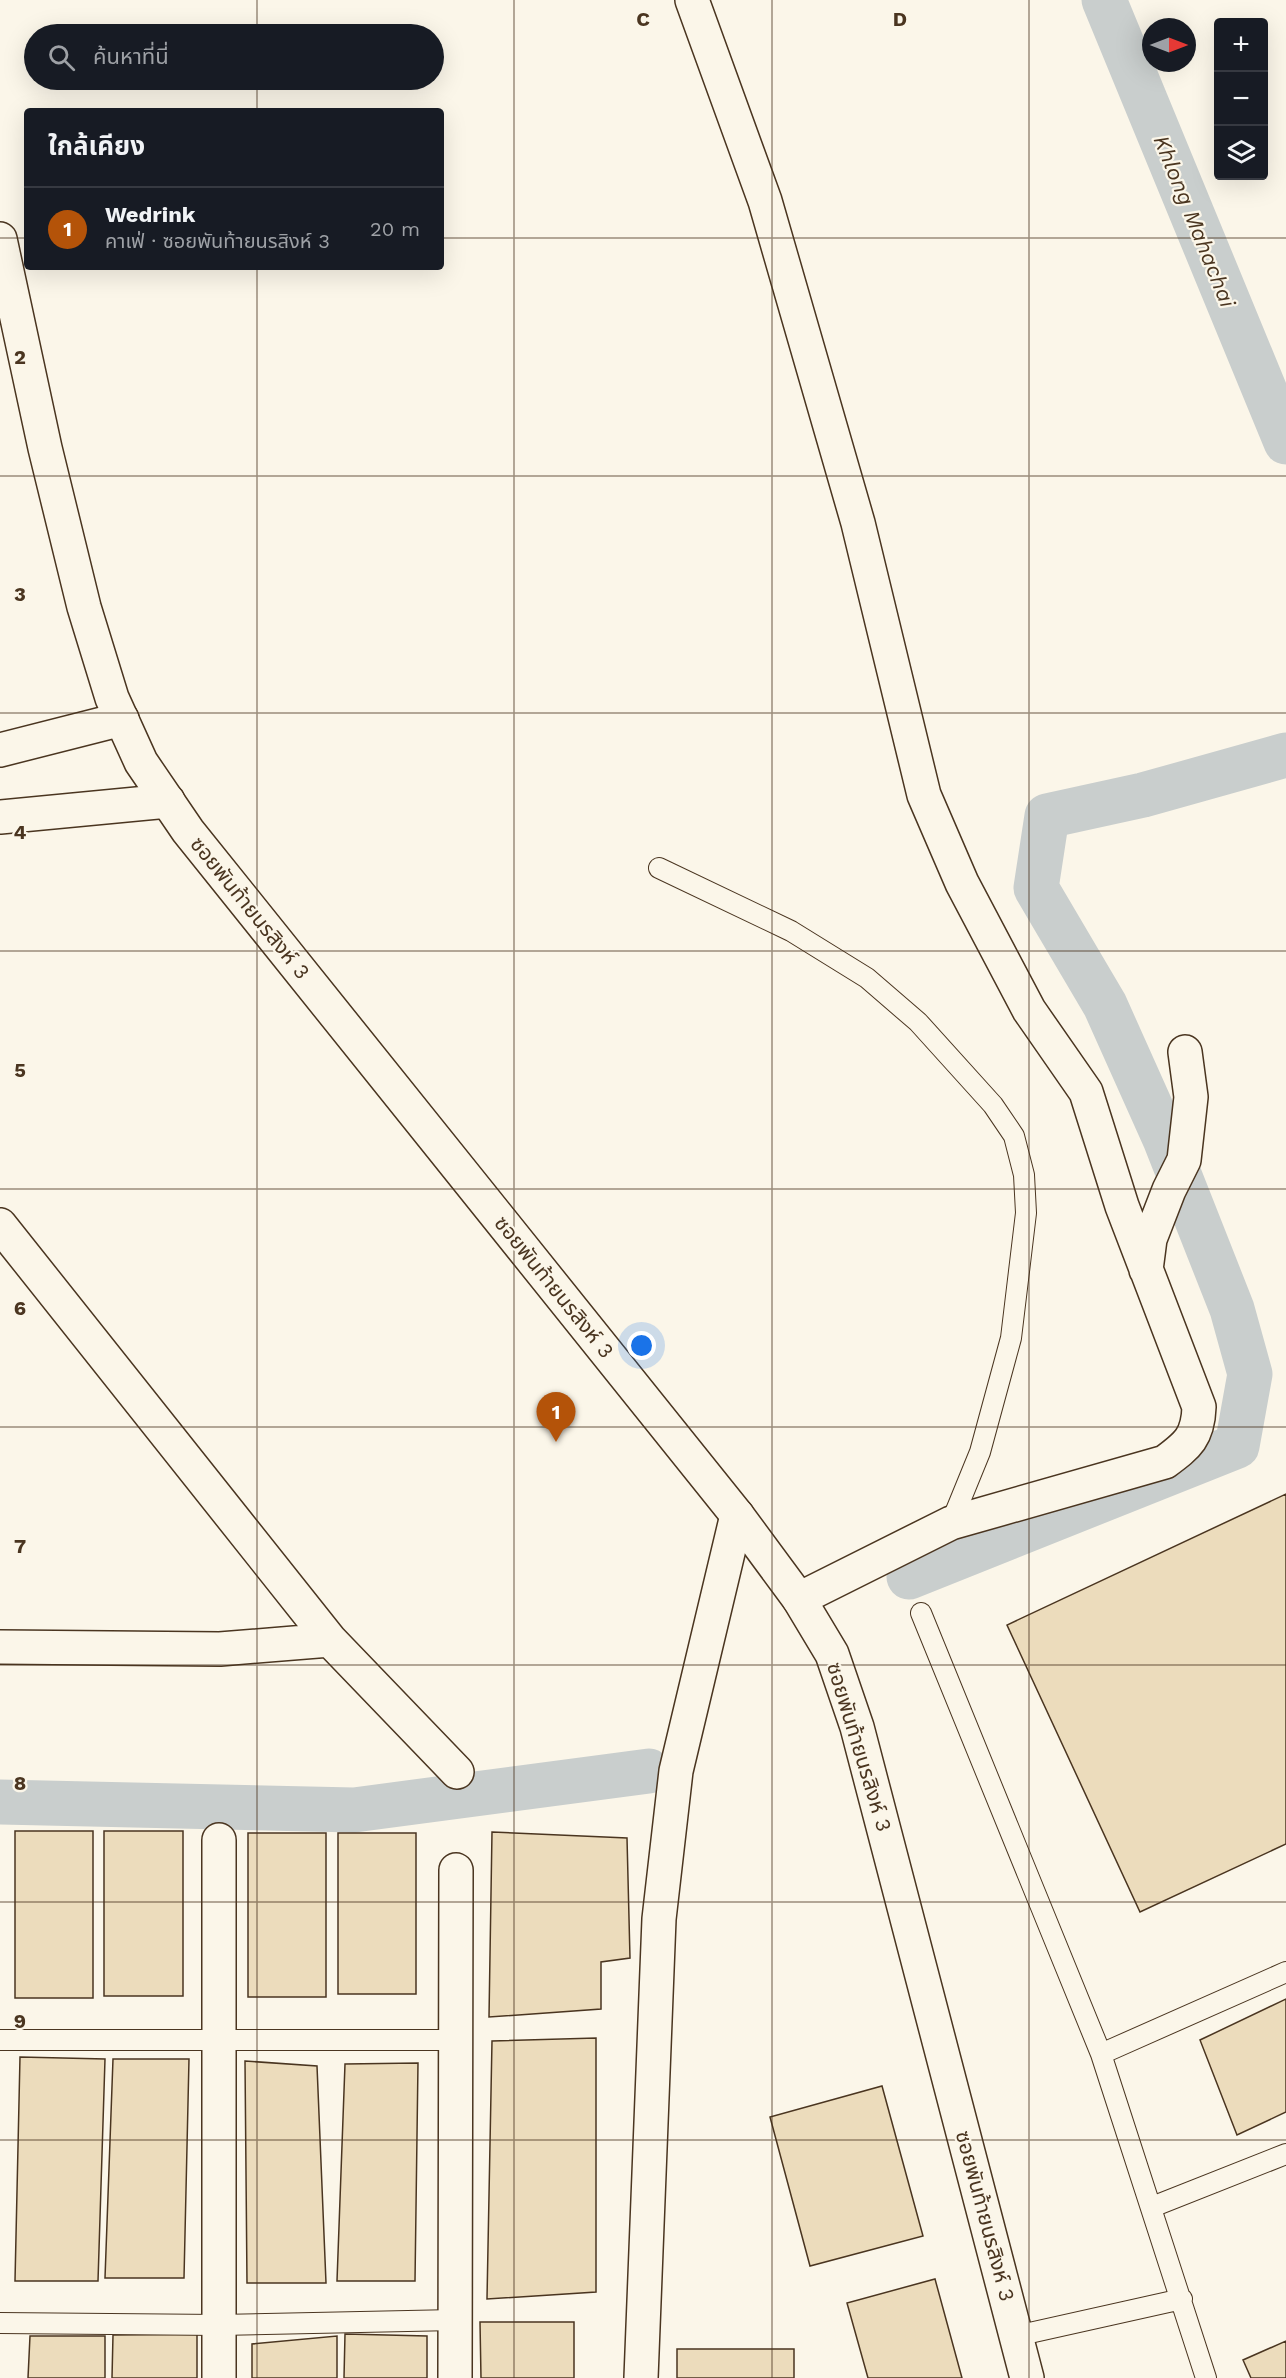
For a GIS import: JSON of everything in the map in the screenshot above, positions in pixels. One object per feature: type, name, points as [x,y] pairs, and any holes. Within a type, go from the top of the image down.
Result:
[{"type":"street","points":[[693,0],[768,213],[858,524],[924,795],[962,883],[1029,1010],[1086,1092],[1122,1206],[1199,1407],[1198,1426],[1187,1446],[1166,1462],[951,1523],[799,1599]]},
{"type":"street","name":"ซอยพันท้ายนรสิงห์ 3","points":[[0,239],[45,448],[84,607],[122,719],[141,762],[188,831],[737,1515],[799,1599],[832,1654],[857,1727],[1027,2378]]},
{"type":"street","points":[[0,750],[122,719]]},
{"type":"street","points":[[0,818],[168,801]]},
{"type":"street","points":[[1146,1270],[1150,1239],[1169,1190],[1184,1160],[1191,1098],[1185,1052]]},
{"type":"street","points":[[0,1225],[330,1640],[457,1772]]},
{"type":"street","points":[[641,2378],[659,1919],[670,1817],[676,1771],[737,1515]]},
{"type":"street","points":[[0,1647],[220,1649],[330,1640]]},
{"type":"street","points":[[219,1840],[219,2378]]},
{"type":"street","points":[[455,2378],[456,1870]]},
{"type":"lane","points":[[658,868],[791,931],[867,978],[918,1022],[993,1105],[1014,1136],[1024,1175],[1026,1213],[1011,1338],[980,1452],[951,1523]]},
{"type":"lane","points":[[921,1613],[1101,2054],[1206,2378]]},
{"type":"lane","points":[[1101,2054],[1286,1972]]},
{"type":"lane","points":[[0,2040],[219,2038],[455,2040]]},
{"type":"lane","points":[[1152,2207],[1286,2154]]},
{"type":"lane","points":[[1016,2336],[1182,2299]]},
{"type":"lane","points":[[0,2323],[219,2325],[455,2319]]},
{"type":"building","points":[[1286,1494],[1286,1844],[1140,1912],[1007,1625]]},
{"type":"building","points":[[15,1831],[93,1831],[93,1998],[15,1998]]},
{"type":"building","points":[[104,1831],[183,1831],[183,1996],[104,1996]]},
{"type":"building","points":[[492,1832],[627,1838],[630,1958],[601,1962],[601,2009],[489,2017]]},
{"type":"building","points":[[248,1833],[326,1833],[326,1997],[248,1997]]},
{"type":"building","points":[[338,1833],[416,1833],[416,1994],[338,1994]]},
{"type":"building","points":[[1286,1999],[1286,2112],[1237,2135],[1200,2040]]},
{"type":"building","points":[[596,2038],[596,2292],[487,2299],[492,2041]]},
{"type":"building","points":[[20,2057],[105,2059],[98,2281],[15,2281]]},
{"type":"building","points":[[113,2059],[189,2059],[184,2278],[105,2278]]},
{"type":"building","points":[[245,2061],[317,2066],[326,2283],[247,2283]]},
{"type":"building","points":[[418,2063],[415,2281],[337,2281],[345,2064]]},
{"type":"building","points":[[882,2086],[923,2236],[810,2266],[770,2117]]},
{"type":"building","points":[[935,2279],[962,2378],[868,2378],[847,2303]]},
{"type":"building","points":[[480,2322],[574,2322],[574,2378],[481,2378]]},
{"type":"building","points":[[197,2334],[197,2378],[112,2378],[113,2335]]},
{"type":"building","points":[[345,2334],[427,2336],[427,2378],[344,2378]]},
{"type":"building","points":[[30,2336],[105,2336],[105,2378],[28,2378]]},
{"type":"building","points":[[337,2336],[337,2378],[252,2378],[252,2344]]},
{"type":"building","points":[[1286,2341],[1286,2378],[1251,2378],[1243,2360]]},
{"type":"building","points":[[677,2349],[794,2349],[794,2378],[677,2378]]},
{"type":"waterway","name":"Khlong Mahachai","points":[[1104,0],[1286,442]]},
{"type":"waterway","points":[[909,1577],[1237,1446],[1250,1374],[1232,1309],[1165,1139],[1105,1005],[1036,888],[1047,816],[1143,795],[1286,755]]},
{"type":"waterway","points":[[0,1802],[354,1810],[649,1771]]},
{"type":"place","name":"Wedrink","points":[[556,1442]]}]
